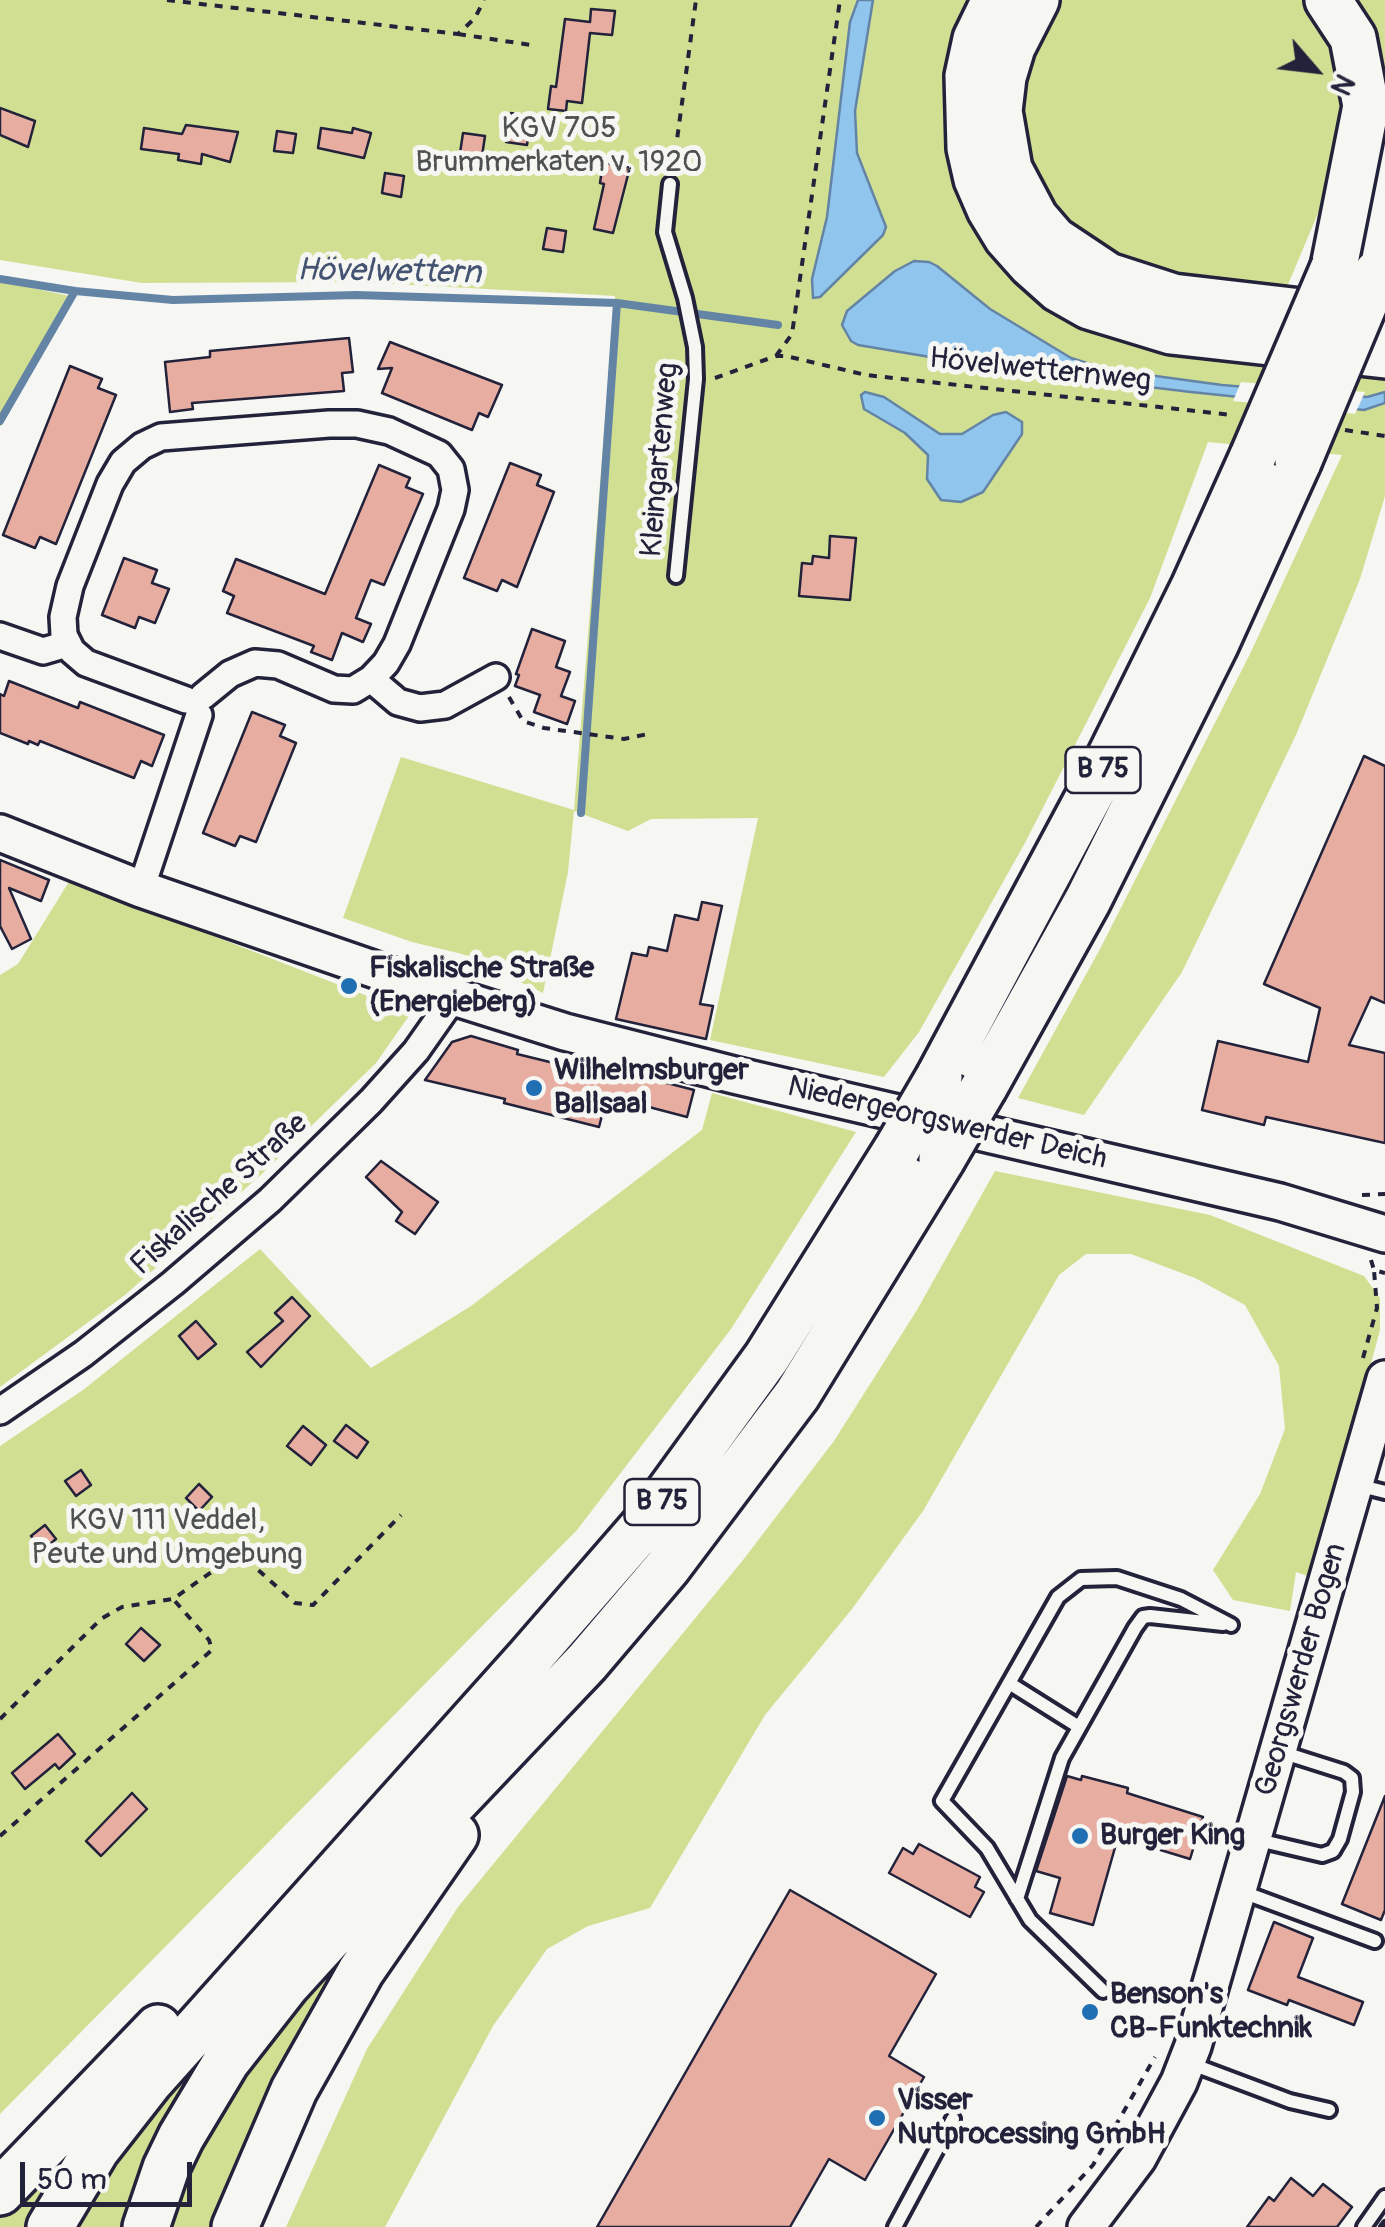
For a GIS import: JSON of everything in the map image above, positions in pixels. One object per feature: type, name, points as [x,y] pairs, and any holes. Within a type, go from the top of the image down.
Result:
[{"type":"highway","points":[[995,0],[976,40],[968,76],[970,148],[977,179],[990,209],[1007,237],[1031,264],[1059,288],[1089,306],[1171,331],[1385,355]]},
{"type":"highway","points":[[1036,0],[1012,47],[999,111],[1009,169],[1034,218],[1054,240],[1108,276],[1173,297],[1385,322]]},
{"type":"highway","name":"B 75","points":[[384,1820],[592,1588],[694,1461],[807,1296],[939,1077],[1108,761],[1187,602],[1246,436],[1365,264],[1366,106],[1353,38],[1328,0]]},
{"type":"highway","name":"B 75","points":[[146,2227],[181,2136],[210,2084],[250,2030],[418,1840],[587,1662],[667,1568],[797,1395],[942,1159],[1088,900],[1215,645],[1298,462],[1365,264],[1385,128]]},
{"type":"highway","name":"B 75","points":[[235,2227],[294,2090],[371,1956],[441,1854],[587,1662]]},
{"type":"highway","points":[[0,2192],[232,1952],[384,1820]]},
{"type":"highway","points":[[50,2227],[89,2161],[150,2081],[384,1820]]},
{"type":"street","points":[[140,889],[196,704],[230,674],[255,662],[278,665],[334,689],[353,690],[372,679],[386,663],[426,576],[455,490],[451,469],[439,454],[389,431],[357,424],[160,436],[123,462],[110,484],[75,572],[63,617],[67,644],[86,662],[196,704]]},
{"type":"street","points":[[0,636],[43,651],[67,644]]},
{"type":"street","points":[[372,679],[398,702],[420,708],[445,705],[496,677]]},
{"type":"street","name":"Niedergeorgswerder Deich","points":[[0,833],[140,889],[454,998],[565,1032],[1280,1202],[1379,1244]]},
{"type":"street","name":"Fiskalische Straße","points":[[0,1411],[83,1354],[173,1284],[270,1200],[371,1102],[416,1051],[454,998]]},
{"type":"street","name":"Georgswerder Bogen","points":[[1086,2227],[1138,2158],[1172,2057],[1238,1890],[1278,1751],[1370,1488],[1373,1372]]},
{"type":"lane","name":"Kleingartenweg","points":[[670,184],[665,232],[685,298],[695,347],[696,382],[676,576]]},
{"type":"lane","points":[[1017,1899],[1062,1758],[1143,1618],[1231,1624],[1181,1599],[1117,1578],[1081,1579],[1058,1597],[942,1801],[987,1848],[1017,1899],[1030,1920],[1104,1990]]},
{"type":"lane","points":[[1009,1683],[1079,1727]]},
{"type":"lane","points":[[1253,1839],[1322,1855],[1333,1851],[1340,1839],[1353,1792],[1352,1778],[1278,1751]]},
{"type":"lane","points":[[1238,1890],[1375,1941]]},
{"type":"lane","points":[[1172,2057],[1290,2101],[1329,2110]]},
{"type":"lane","points":[[895,2227],[953,2119]]},
{"type":"lane","points":[[1364,2227],[1385,2196]]},
{"type":"path","points":[[167,0],[531,44]]},
{"type":"path","points":[[458,34],[475,18],[484,0]]},
{"type":"path","points":[[670,184],[696,0]]},
{"type":"path","points":[[776,356],[792,334],[840,0]]},
{"type":"path","name":"Hövelwetternweg","points":[[696,382],[786,356],[866,375],[1246,436]]},
{"type":"path","points":[[1330,428],[1385,436]]},
{"type":"path","points":[[496,677],[523,721],[578,735],[624,739],[648,734]]},
{"type":"path","points":[[1373,1372],[1377,1308],[1374,1270],[1379,1244]]},
{"type":"path","points":[[1374,1270],[1385,1273]]},
{"type":"path","points":[[0,1719],[101,1620],[122,1607],[173,1598],[230,1559],[247,1560],[295,1603],[312,1605],[401,1515]]},
{"type":"path","points":[[0,1836],[212,1650],[173,1598]]},
{"type":"path","points":[[1036,2227],[1093,2165],[1172,2057]]},
{"type":"green space","name":"KGV 705 Brummerkaten v. 1920","points":[[0,0],[858,0],[850,22],[827,217],[812,279],[814,298],[821,297],[883,236],[886,227],[857,154],[855,131],[873,0],[969,0],[957,26],[944,112],[957,190],[971,220],[1079,324],[1120,342],[1166,351],[1385,372],[1385,392],[1367,397],[1222,385],[1119,371],[1071,358],[990,309],[929,262],[914,261],[895,271],[844,316],[851,341],[858,345],[1014,371],[1364,410],[1385,403],[1385,496],[1360,579],[1296,735],[1182,972],[1084,1115],[1018,1098],[1100,949],[1250,654],[1342,455],[1208,442],[1150,598],[1026,841],[919,1032],[884,1077],[710,1040],[758,818],[651,819],[628,831],[574,811],[568,872],[543,993],[462,954],[343,918],[401,757],[574,810],[615,296],[357,282],[142,283],[0,260]]},
{"type":"green space","points":[[1052,0],[1312,0],[1340,43],[1347,144],[1282,299],[1175,284],[1063,231],[1015,137],[1024,51]]},
{"type":"green space","points":[[1350,0],[1385,0],[1385,68],[1380,68]]},
{"type":"green space","points":[[0,281],[74,297],[0,427]]},
{"type":"green space","points":[[70,880],[411,1013],[376,1063],[264,1172],[125,1295],[0,1387],[0,975],[18,964]]},
{"type":"green space","name":"KGV 111 Veddel, Peute und Umgebung","points":[[712,1093],[856,1132],[731,1329],[577,1530],[0,2114],[0,1446],[83,1390],[260,1249],[371,1368],[471,1306],[702,1130]]},
{"type":"green space","points":[[995,1171],[1210,1215],[1364,1276],[1380,1298],[1380,1330],[1313,1578],[1296,1572],[1290,1611],[1233,1600],[1213,1570],[1260,1494],[1285,1429],[1279,1366],[1245,1305],[1195,1278],[1131,1254],[1086,1254],[1059,1275],[923,1511],[852,1609],[765,1715],[650,1908],[588,1926],[547,1949],[493,2026],[385,2227],[286,2227],[367,2049],[458,1907],[743,1560],[834,1441],[917,1310]]},
{"type":"green space","points":[[361,1943],[226,2227],[172,2227],[181,2193],[210,2129],[274,2033]]},
{"type":"green space","points":[[235,2002],[126,2227],[77,2227],[95,2190],[95,2176]]},
{"type":"green space","points":[[66,2148],[27,2227],[0,2227],[0,2205]]},
{"type":"water","points":[[858,0],[873,0],[855,111],[857,153],[886,227],[883,235],[820,297],[813,298],[812,279],[827,217],[850,22]]},
{"type":"water","points":[[914,261],[937,266],[990,309],[1071,358],[1087,363],[1222,385],[1367,397],[1385,392],[1385,403],[1364,410],[1191,392],[1014,371],[851,341],[842,325],[847,311],[895,271]]},
{"type":"water","points":[[865,392],[884,397],[940,434],[962,434],[993,415],[1006,412],[1022,422],[1022,434],[983,492],[961,502],[941,500],[927,479],[928,455],[905,433],[864,409],[861,395]]},
{"type":"pier","points":[[1241,382],[1365,392],[1355,414],[1233,401]]},
{"type":"building","points":[[591,9],[615,11],[612,35],[590,33],[582,103],[567,101],[566,111],[548,109],[551,86],[556,87],[565,19],[590,22]]},
{"type":"building","points":[[0,108],[35,121],[28,147],[0,135]]},
{"type":"building","points":[[511,113],[531,116],[527,145],[506,142]]},
{"type":"building","points":[[186,125],[238,132],[230,162],[202,154],[201,164],[178,160],[179,154],[141,149],[144,128],[182,134]]},
{"type":"building","points":[[321,128],[352,133],[353,128],[371,133],[364,158],[318,148]]},
{"type":"building","points":[[277,131],[296,134],[293,153],[274,151]]},
{"type":"building","points":[[463,133],[485,136],[481,163],[459,160]]},
{"type":"building","points":[[603,163],[630,167],[613,233],[594,229],[604,184],[600,183]]},
{"type":"building","points":[[385,173],[404,176],[401,197],[382,193]]},
{"type":"building","points":[[547,228],[566,231],[563,252],[543,249]]},
{"type":"building","points":[[349,338],[353,372],[342,373],[344,391],[192,403],[193,409],[170,412],[165,362],[210,357],[210,351]]},
{"type":"building","points":[[390,342],[502,385],[488,417],[479,413],[472,430],[382,393],[392,368],[378,369]]},
{"type":"building","points":[[70,366],[102,379],[98,388],[116,395],[56,544],[40,537],[35,548],[3,535]]},
{"type":"building","points":[[510,463],[541,475],[537,485],[554,492],[517,587],[502,580],[497,591],[464,578]]},
{"type":"building","points":[[379,465],[410,478],[406,487],[423,494],[384,585],[371,580],[356,618],[371,624],[363,642],[342,633],[332,660],[311,652],[314,646],[227,613],[234,596],[223,591],[236,559],[325,594]]},
{"type":"building","points":[[830,536],[856,538],[850,600],[799,596],[802,563],[812,564],[813,556],[829,558]]},
{"type":"building","points":[[124,558],[157,570],[152,583],[169,589],[155,623],[139,617],[135,628],[102,615]]},
{"type":"building","points":[[532,629],[565,641],[556,667],[570,672],[561,696],[575,701],[567,724],[534,712],[540,695],[515,686]]},
{"type":"building","points":[[9,681],[78,708],[80,702],[164,735],[152,766],[141,761],[134,778],[40,741],[38,745],[29,741],[28,744],[0,733],[0,694],[4,696]]},
{"type":"building","points":[[252,712],[285,725],[280,736],[296,743],[256,842],[240,836],[235,846],[203,833]]},
{"type":"building","points":[[1364,756],[1385,766],[1385,1003],[1371,997],[1349,1045],[1385,1053],[1385,1143],[1266,1117],[1264,1125],[1202,1110],[1218,1041],[1308,1062],[1320,1008],[1264,984]]},
{"type":"building","points":[[0,860],[49,880],[41,901],[9,888],[31,939],[12,949],[0,926]]},
{"type":"building","points":[[702,902],[722,906],[700,1004],[713,1006],[706,1039],[616,1019],[632,953],[647,956],[649,947],[667,951],[675,915],[698,920]]},
{"type":"building","name":"Wilhelmsburger Ballsaal","points":[[471,1036],[518,1050],[517,1054],[611,1077],[613,1069],[694,1090],[687,1117],[607,1096],[599,1127],[425,1080],[452,1042]]},
{"type":"building","points":[[381,1161],[438,1202],[415,1234],[396,1221],[402,1212],[366,1177]]},
{"type":"building","points":[[292,1297],[310,1316],[261,1367],[247,1352],[283,1321],[275,1313]]},
{"type":"building","points":[[196,1321],[216,1344],[198,1359],[179,1336]]},
{"type":"building","points":[[346,1425],[368,1442],[357,1458],[334,1441]]},
{"type":"building","points":[[303,1426],[326,1445],[311,1465],[287,1446]]},
{"type":"building","points":[[81,1470],[91,1485],[76,1496],[65,1481]]},
{"type":"building","points":[[199,1484],[212,1497],[199,1511],[186,1498]]},
{"type":"building","points":[[45,1525],[56,1539],[43,1550],[31,1536]]},
{"type":"building","points":[[141,1628],[160,1645],[144,1661],[126,1644]]},
{"type":"building","points":[[58,1734],[75,1754],[59,1769],[55,1764],[25,1789],[12,1773]]},
{"type":"building","points":[[1067,1776],[1128,1788],[1127,1793],[1203,1817],[1190,1859],[1118,1837],[1093,1925],[1050,1913],[1060,1878],[1036,1871]]},
{"type":"building","points":[[132,1793],[147,1809],[101,1856],[86,1841]]},
{"type":"building","points":[[1385,1796],[1385,1910],[1381,1920],[1342,1904]]},
{"type":"building","points":[[919,1844],[980,1877],[975,1887],[984,1892],[970,1917],[889,1873],[903,1848],[913,1854]]},
{"type":"building","points":[[790,1890],[936,1974],[889,2056],[924,2077],[865,2180],[829,2159],[790,2227],[597,2227]]},
{"type":"building","points":[[1274,1922],[1313,1938],[1298,1977],[1363,2002],[1354,2025],[1289,2000],[1287,2005],[1248,1990]]},
{"type":"building","points":[[1291,2178],[1313,2196],[1323,2184],[1352,2207],[1337,2227],[1247,2227],[1269,2197],[1274,2201]]},
{"type":"waterway","name":"Hövelwettern","points":[[0,279],[173,300],[356,295],[617,303],[778,325]]},
{"type":"waterway","points":[[0,421],[75,291]]},
{"type":"waterway","points":[[581,813],[617,303]]},
{"type":"railway","points":[[1382,2227],[1385,2223]]},
{"type":"place","name":"Fiskalische Straße (Energieberg)","points":[[349,986]]},
{"type":"place","name":"Wilhelmsburger Ballsaal","points":[[534,1088]]},
{"type":"place","name":"Burger King","points":[[1080,1836]]},
{"type":"place","name":"Benson's CB-Funktechnik","points":[[1090,2012]]},
{"type":"place","name":"Visser Nutprocessing GmbH","points":[[877,2118]]}]
